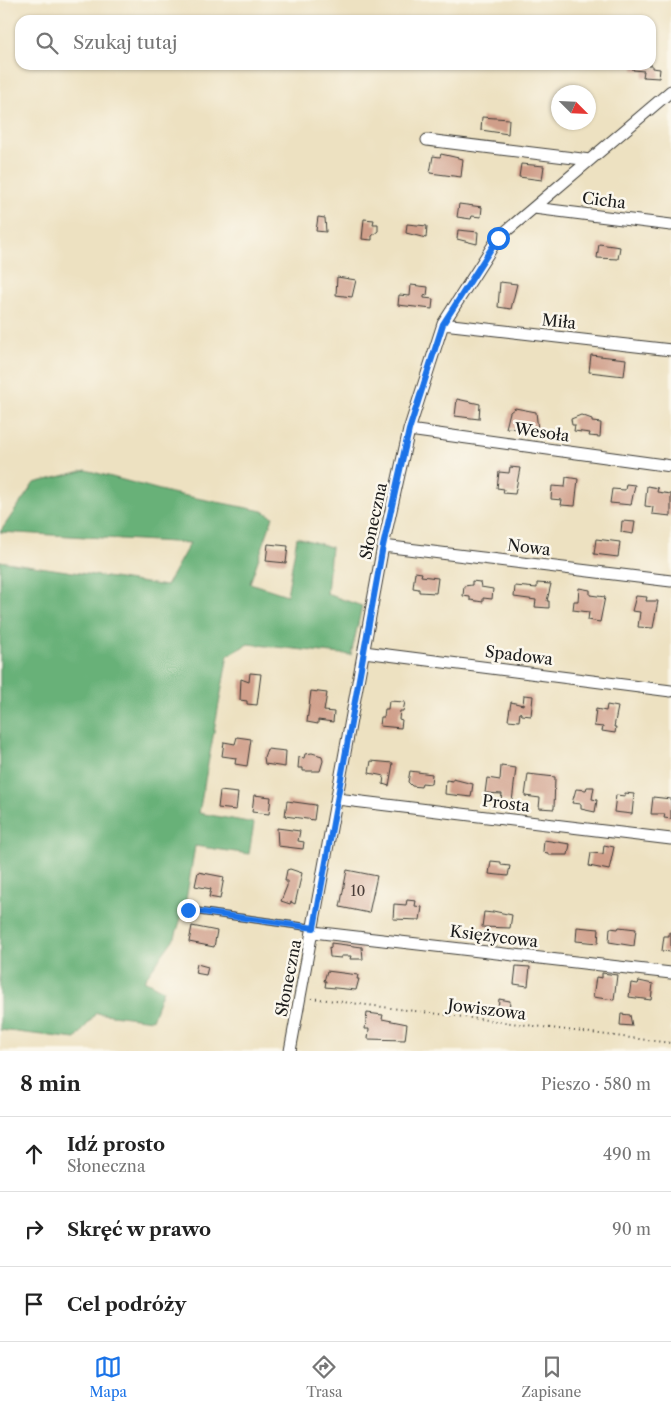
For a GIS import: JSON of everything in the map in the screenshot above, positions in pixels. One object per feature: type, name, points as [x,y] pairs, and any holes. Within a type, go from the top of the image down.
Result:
[{"type":"street","name":"Słoneczna","points":[[290,1051],[383,546],[409,430],[443,324],[498,238],[671,92]]},
{"type":"street","points":[[427,140],[590,160]]},
{"type":"street","name":"Cicha","points":[[534,208],[671,225]]},
{"type":"street","name":"Miła","points":[[443,324],[671,350]]},
{"type":"street","name":"Wesoła","points":[[409,430],[671,466]]},
{"type":"street","name":"Nowa","points":[[383,546],[671,581]]},
{"type":"street","name":"Spadowa","points":[[364,652],[671,691]]},
{"type":"street","name":"Prosta","points":[[337,799],[671,839]]},
{"type":"street","name":"Księżycowa","points":[[313,930],[671,973]]},
{"type":"lane","points":[[188,910],[313,930]]},
{"type":"path","name":"Jowiszowa","points":[[301,997],[671,1043]]},
{"type":"green space","points":[[86,470],[171,493],[263,511],[273,517],[250,583],[287,595],[297,537],[331,547],[327,594],[362,606],[351,655],[248,644],[228,655],[199,813],[254,823],[249,854],[195,846],[185,906],[175,937],[144,980],[163,990],[152,1020],[96,1013],[76,1039],[0,1030],[0,561],[166,586],[190,543],[0,532],[34,483]]},
{"type":"building","points":[[660,69],[659,78],[643,77],[644,71],[633,70]]},
{"type":"building","points":[[482,117],[509,119],[508,134],[481,130]]},
{"type":"building","points":[[441,154],[463,159],[461,177],[430,173],[433,156],[440,157]]},
{"type":"building","points":[[521,164],[544,166],[542,180],[519,177]]},
{"type":"building","points":[[459,204],[482,207],[481,217],[472,216],[471,219],[457,217]]},
{"type":"building","points":[[318,217],[325,218],[326,232],[316,231]]},
{"type":"building","points":[[364,219],[374,220],[373,224],[378,224],[378,231],[372,236],[372,240],[362,239]]},
{"type":"building","points":[[407,224],[427,226],[426,238],[406,233]]},
{"type":"building","points":[[458,230],[478,232],[477,244],[457,239]]},
{"type":"building","points":[[599,244],[620,247],[618,259],[597,258]]},
{"type":"building","points":[[337,277],[356,280],[352,297],[336,295]]},
{"type":"building","points":[[500,282],[517,284],[511,309],[498,307]]},
{"type":"building","points":[[411,285],[428,287],[427,296],[424,295],[424,298],[433,299],[432,309],[398,305],[399,295],[410,296]]},
{"type":"building","points":[[591,355],[626,359],[624,376],[589,372]]},
{"type":"building","points":[[457,399],[480,404],[479,419],[455,416]]},
{"type":"building","points":[[515,408],[536,412],[538,430],[506,428],[510,412]]},
{"type":"building","points":[[581,415],[592,419],[592,422],[601,423],[600,437],[589,436],[590,433],[574,431],[575,425],[572,425],[571,419]]},
{"type":"building","points":[[510,467],[520,468],[515,494],[503,493],[504,489],[497,488],[499,472],[509,473]]},
{"type":"building","points":[[566,477],[578,479],[575,506],[561,505],[562,500],[551,499],[552,486],[565,487]]},
{"type":"building","points":[[626,484],[635,485],[631,505],[610,503],[612,489],[625,490]]},
{"type":"building","points":[[647,486],[658,488],[657,492],[671,494],[671,516],[652,514],[653,507],[645,506]]},
{"type":"building","points":[[622,521],[635,522],[633,534],[621,532]]},
{"type":"building","points":[[596,539],[620,542],[618,557],[594,554]]},
{"type":"building","points":[[268,544],[288,546],[286,563],[266,561]]},
{"type":"building","points":[[415,572],[422,573],[421,576],[438,578],[436,593],[419,592],[419,589],[413,588]]},
{"type":"building","points":[[472,581],[480,582],[481,587],[493,589],[492,599],[483,598],[483,602],[470,600],[470,597],[463,596],[464,586],[472,585]]},
{"type":"building","points":[[537,583],[551,584],[547,601],[549,601],[549,608],[535,607],[536,600],[514,597],[515,586],[537,588]]},
{"type":"building","points":[[579,588],[590,590],[590,595],[605,597],[600,622],[588,620],[589,612],[573,610],[574,601],[578,601]]},
{"type":"building","points":[[636,596],[647,597],[646,601],[658,601],[653,628],[638,627],[640,612],[632,611]]},
{"type":"building","points":[[250,673],[261,674],[257,705],[247,704],[247,701],[240,700],[241,679],[249,682]]},
{"type":"building","points":[[311,691],[327,693],[324,711],[334,712],[333,722],[318,720],[318,724],[307,722]]},
{"type":"building","points":[[524,695],[533,696],[531,716],[522,715],[520,712],[519,721],[508,720],[511,702],[523,705]]},
{"type":"building","points":[[389,701],[405,702],[403,711],[400,711],[401,728],[380,726],[381,717],[384,717],[385,709],[388,709]]},
{"type":"building","points":[[607,705],[618,707],[614,727],[616,727],[615,733],[602,731],[603,727],[594,726],[596,709],[606,711]]},
{"type":"building","points":[[237,737],[251,739],[247,766],[235,764],[236,758],[222,756],[224,742],[235,744]]},
{"type":"building","points":[[267,749],[286,751],[285,767],[265,764],[264,757]]},
{"type":"building","points":[[312,753],[322,756],[323,761],[320,771],[303,771],[303,768],[298,768],[299,757],[304,758],[305,754]]},
{"type":"building","points":[[371,761],[393,763],[389,786],[383,784],[384,776],[369,773]]},
{"type":"building","points":[[501,766],[516,768],[512,802],[501,800],[502,794],[485,793],[487,778],[500,780]]},
{"type":"building","points":[[410,771],[432,774],[431,784],[422,783],[421,787],[412,786],[408,782]]},
{"type":"building","points":[[528,774],[555,777],[554,809],[539,808],[540,798],[525,796]]},
{"type":"building","points":[[453,779],[473,784],[471,797],[445,794],[446,780],[453,781]]},
{"type":"building","points":[[587,787],[594,787],[592,799],[597,800],[595,812],[581,809],[581,804],[572,803],[576,789],[586,790]]},
{"type":"building","points":[[220,791],[238,793],[236,810],[218,808]]},
{"type":"building","points":[[625,793],[634,794],[632,814],[614,812],[616,795],[625,796]]},
{"type":"building","points":[[254,795],[271,797],[269,814],[252,812]]},
{"type":"building","points":[[653,797],[671,799],[671,819],[664,818],[665,814],[651,814]]},
{"type":"building","points":[[287,801],[316,805],[314,820],[285,816]]},
{"type":"building","points":[[277,828],[300,831],[298,841],[304,842],[303,849],[278,846]]},
{"type":"building","points":[[544,840],[570,844],[568,855],[548,855],[548,853],[543,852]]},
{"type":"building","points":[[604,845],[614,847],[609,870],[589,866],[591,853],[603,854]]},
{"type":"building","points":[[491,861],[501,862],[501,865],[510,866],[508,876],[489,874]]},
{"type":"building","points":[[290,869],[302,873],[295,904],[281,901],[287,886],[287,881],[285,881],[287,870]]},
{"type":"building","points":[[347,870],[377,876],[369,913],[340,907]]},
{"type":"building","points":[[198,872],[224,877],[220,899],[209,897],[211,889],[195,886]]},
{"type":"building","points":[[407,900],[416,901],[415,906],[422,907],[420,920],[393,919],[394,904],[406,905]]},
{"type":"building","points":[[493,911],[512,915],[510,928],[482,927],[484,912],[493,913]]},
{"type":"building","points":[[192,926],[217,931],[214,947],[189,942]]},
{"type":"building","points":[[577,927],[599,929],[598,943],[576,941]]},
{"type":"building","points":[[619,927],[636,929],[634,946],[609,942],[610,928],[618,929]]},
{"type":"building","points":[[669,932],[671,933],[671,952],[662,951],[664,936],[669,936]]},
{"type":"building","points":[[331,943],[362,947],[363,959],[350,959],[351,956],[341,956],[341,958],[330,957],[329,947],[331,948]]},
{"type":"building","points":[[197,964],[208,967],[206,975],[195,973]]},
{"type":"building","points":[[516,966],[530,967],[528,986],[514,984]]},
{"type":"building","points":[[327,971],[358,975],[357,979],[359,979],[356,990],[325,987],[326,981],[324,981]]},
{"type":"building","points":[[602,973],[617,975],[614,1000],[593,997],[596,977],[602,978]]},
{"type":"building","points":[[639,981],[653,984],[651,1000],[629,997],[631,983],[638,984]]},
{"type":"building","points":[[499,999],[510,1001],[509,1011],[498,1010]]},
{"type":"building","points":[[367,1013],[383,1015],[382,1019],[407,1024],[405,1040],[368,1039],[369,1029],[365,1029]]},
{"type":"building","points":[[621,1014],[630,1015],[632,1026],[620,1025]]},
{"type":"route","points":[[188,910],[314,928],[383,546],[409,430],[443,324],[498,238]]}]
